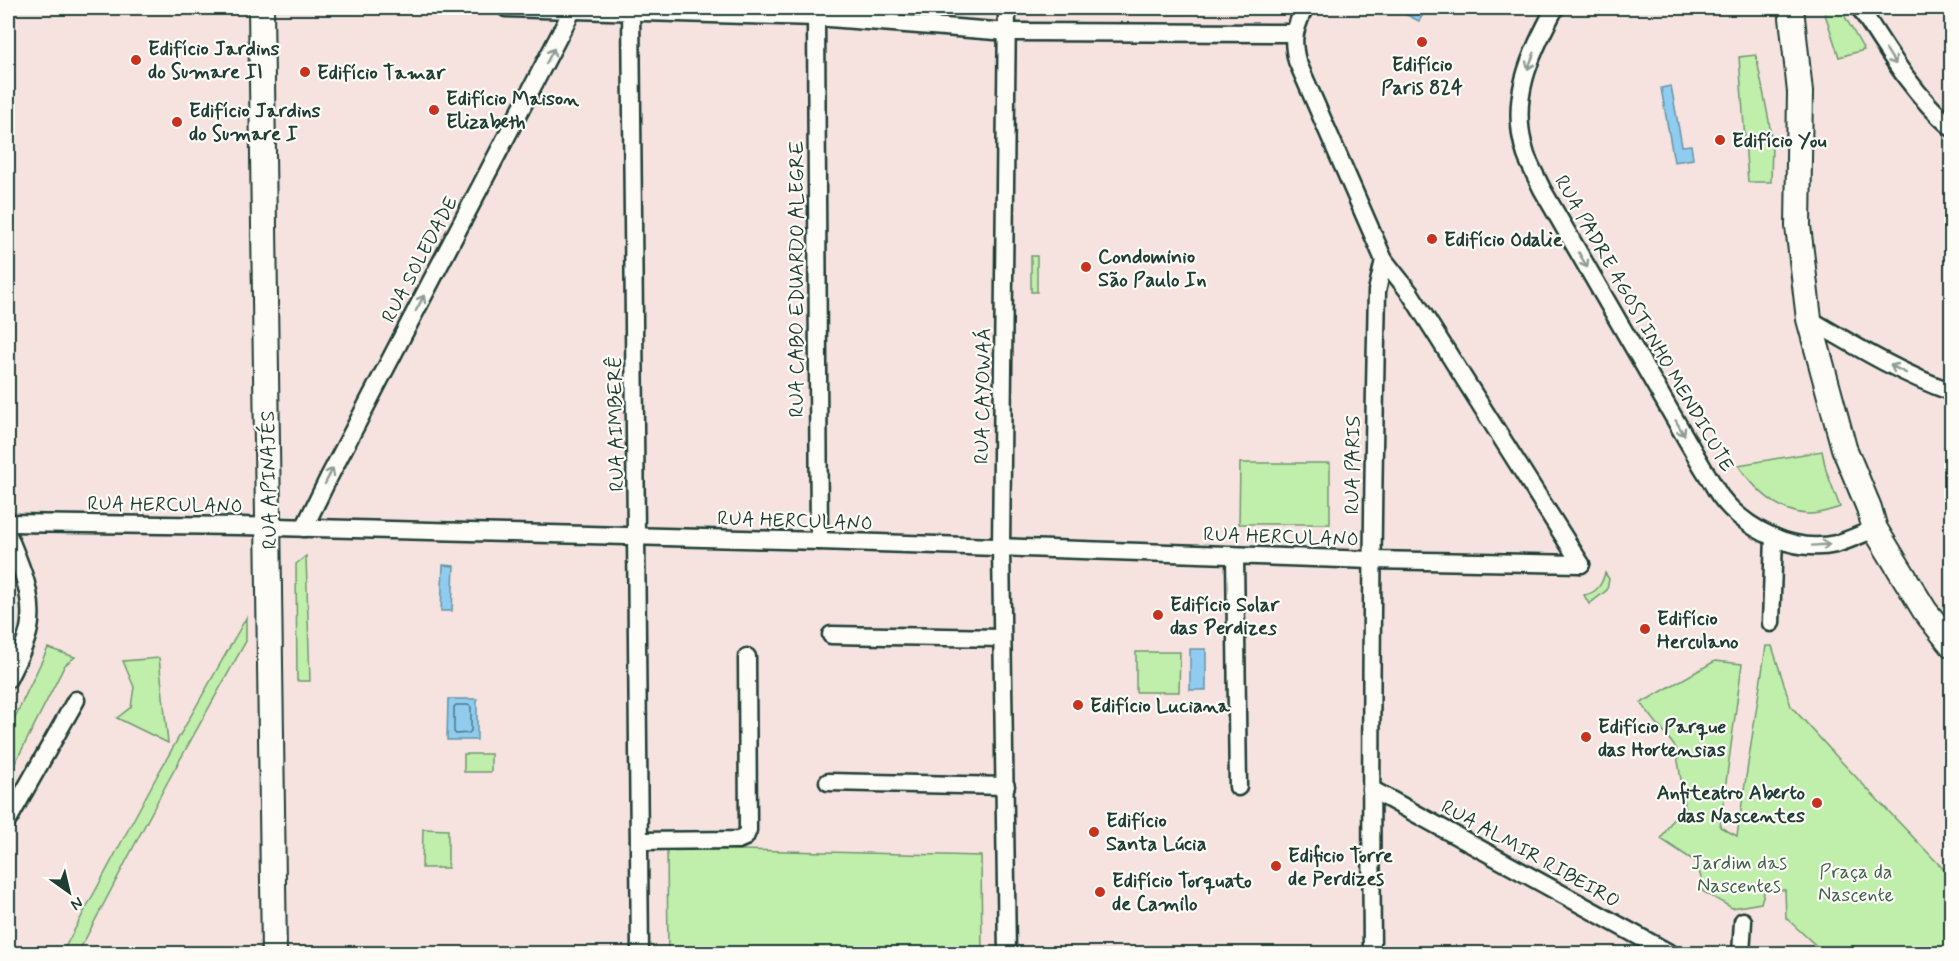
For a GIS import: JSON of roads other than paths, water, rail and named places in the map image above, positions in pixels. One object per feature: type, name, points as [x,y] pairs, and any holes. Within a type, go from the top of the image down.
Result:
[{"type":"street","name":"RUA APINAJÉS","points":[[261,8],[274,954]]},
{"type":"street","points":[[506,8],[816,17],[1008,32],[1293,33]]},
{"type":"street","name":"RUA CAYOWAÁ","points":[[1007,8],[1001,548],[1007,954]]},
{"type":"street","points":[[1304,8],[1293,33],[1297,61],[1384,260]]},
{"type":"street","name":"RUA PADRE AGOSTINHO MENDICUTE","points":[[1555,8],[1545,26],[1521,86],[1519,106],[1521,132],[1527,156],[1542,189],[1721,496],[1740,516],[1756,528],[1795,544],[1814,546],[1835,544],[1875,530]]},
{"type":"street","points":[[1791,8],[1800,92],[1798,226],[1809,319],[1844,448],[1869,508],[1875,530],[1925,610],[1952,645]]},
{"type":"street","points":[[1860,8],[1898,68],[1921,98],[1952,128]]},
{"type":"street","name":"RUA SOLEDADE","points":[[304,528],[573,9]]},
{"type":"street","name":"RUA AIMBERÊ","points":[[631,10],[640,954]]},
{"type":"street","name":"RUA CABO EDUARDO ALEGRE","points":[[816,17],[819,541]]},
{"type":"street","name":"RUA HERCULANO","points":[[8,524],[269,527],[819,541],[1371,560],[1581,564],[1410,292],[1384,260]]},
{"type":"street","name":"RUA PARIS","points":[[1372,954],[1371,560],[1377,291],[1384,260]]},
{"type":"street","points":[[1809,319],[1869,354],[1922,381],[1952,392]]},
{"type":"street","points":[[8,536],[21,566],[30,602],[30,624],[8,679]]},
{"type":"street","points":[[1771,623],[1774,537]]},
{"type":"street","points":[[1235,556],[1238,787]]},
{"type":"street","points":[[831,635],[1002,638]]},
{"type":"street","points":[[639,841],[738,840],[745,837],[748,830],[747,657]]},
{"type":"street","points":[[8,820],[76,700]]},
{"type":"street","points":[[828,782],[1006,786]]},
{"type":"street","name":"RUA ALMIR RIBEIRO","points":[[1371,789],[1671,954]]},
{"type":"street","points":[[1741,954],[1743,921]]},
{"type":"water","points":[[1393,8],[1427,8],[1419,21]]},
{"type":"water","points":[[1671,86],[1682,146],[1691,145],[1693,159],[1674,162],[1661,88]]},
{"type":"water","points":[[443,565],[454,566],[452,611],[441,611]]},
{"type":"water","points":[[1190,649],[1206,649],[1206,690],[1190,690]]},
{"type":"water","points":[[448,699],[477,699],[477,740],[447,740]]},
{"type":"place","name":"Edifício Paris 824","points":[[1422,42]]},
{"type":"place","name":"Edifício Jardins do Sumare II","points":[[136,60]]},
{"type":"place","name":"Edifício Tamar","points":[[305,72]]},
{"type":"place","name":"Edifício Maison Elizabeth","points":[[434,110]]},
{"type":"place","name":"Edifício Jardins do Sumare I","points":[[177,122]]},
{"type":"place","name":"Edifício You","points":[[1720,140]]},
{"type":"place","name":"Edifício Odalie","points":[[1432,239]]},
{"type":"place","name":"Condominio São Paulo In","points":[[1086,267]]},
{"type":"place","name":"Edifício Solar das Perdizes","points":[[1158,615]]},
{"type":"place","name":"Edifício Herculano","points":[[1645,629]]},
{"type":"place","name":"Edifício Luciana","points":[[1078,705]]},
{"type":"place","name":"Edifício Parque das Hortensias","points":[[1586,737]]},
{"type":"place","name":"Anfiteatro Aberto das Nascentes","points":[[1817,803]]},
{"type":"place","name":"Edifício Santa Lúcia","points":[[1094,832]]},
{"type":"place","name":"Edificio Torre de Perdizes","points":[[1276,866]]},
{"type":"place","name":"Edifício Torquato de Camilo","points":[[1100,892]]},
{"type":"park label","name":"Jardim das Nascentes","points":[[1739,874]]},
{"type":"park label","name":"Praça da Nascente","points":[[1856,882]]}]
